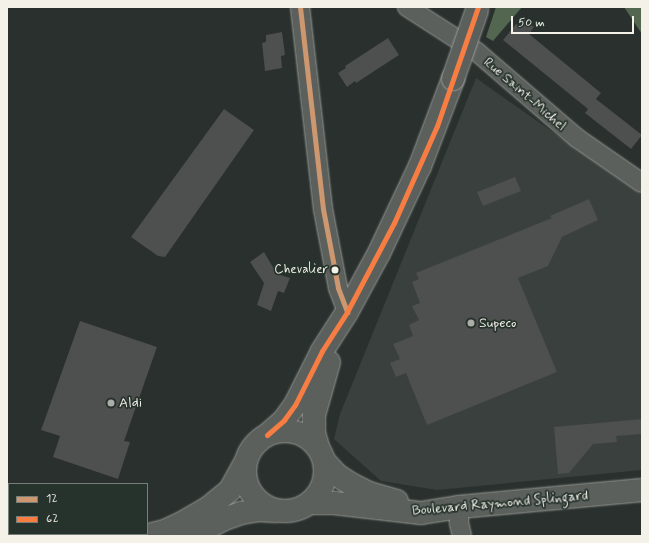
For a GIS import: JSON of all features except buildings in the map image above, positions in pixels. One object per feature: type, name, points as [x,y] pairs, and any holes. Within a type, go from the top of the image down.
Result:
[{"type":"main road","points":[[145,536],[165,531],[182,523],[208,508],[230,490],[254,445],[284,420],[295,405],[322,351],[347,312],[415,180],[453,79],[477,8]]},
{"type":"main road","points":[[192,536],[224,519],[241,513],[258,510],[292,511],[310,504],[322,487],[325,475],[314,433],[314,415],[325,374],[347,312]]},
{"type":"main road","points":[[267,435],[284,431],[297,432],[308,438],[343,480],[382,497],[412,504],[460,507]]},
{"type":"main road","points":[[245,463],[245,476],[251,493],[260,503],[277,511]]},
{"type":"main road","name":"Boulevard Raymond Splingard","points":[[310,504],[334,503],[412,513],[642,490]]},
{"type":"street","points":[[300,7],[323,209],[338,288],[347,312]]},
{"type":"street","name":"Rue Saint-Michel","points":[[407,7],[477,52],[577,138],[642,183]]},
{"type":"street","points":[[460,507],[459,524],[462,536]]},
{"type":"shaded area","points":[[476,78],[642,195],[642,470],[437,490],[381,481],[334,439],[340,414]]},
{"type":"green space","points":[[496,7],[522,7],[493,41],[486,37]]},
{"type":"green space","points":[[624,7],[642,7],[642,34]]},
{"type":"transit line","name":"12","points":[[300,7],[323,209],[338,288],[347,312]]},
{"type":"transit line","name":"62","points":[[267,435],[284,420],[295,405],[322,351],[347,312],[394,223],[437,126],[478,7]]},
{"type":"place","name":"Chevalier","points":[[335,270]]},
{"type":"place","name":"Supeco","points":[[471,323]]},
{"type":"place","name":"Aldi","points":[[111,403]]}]
